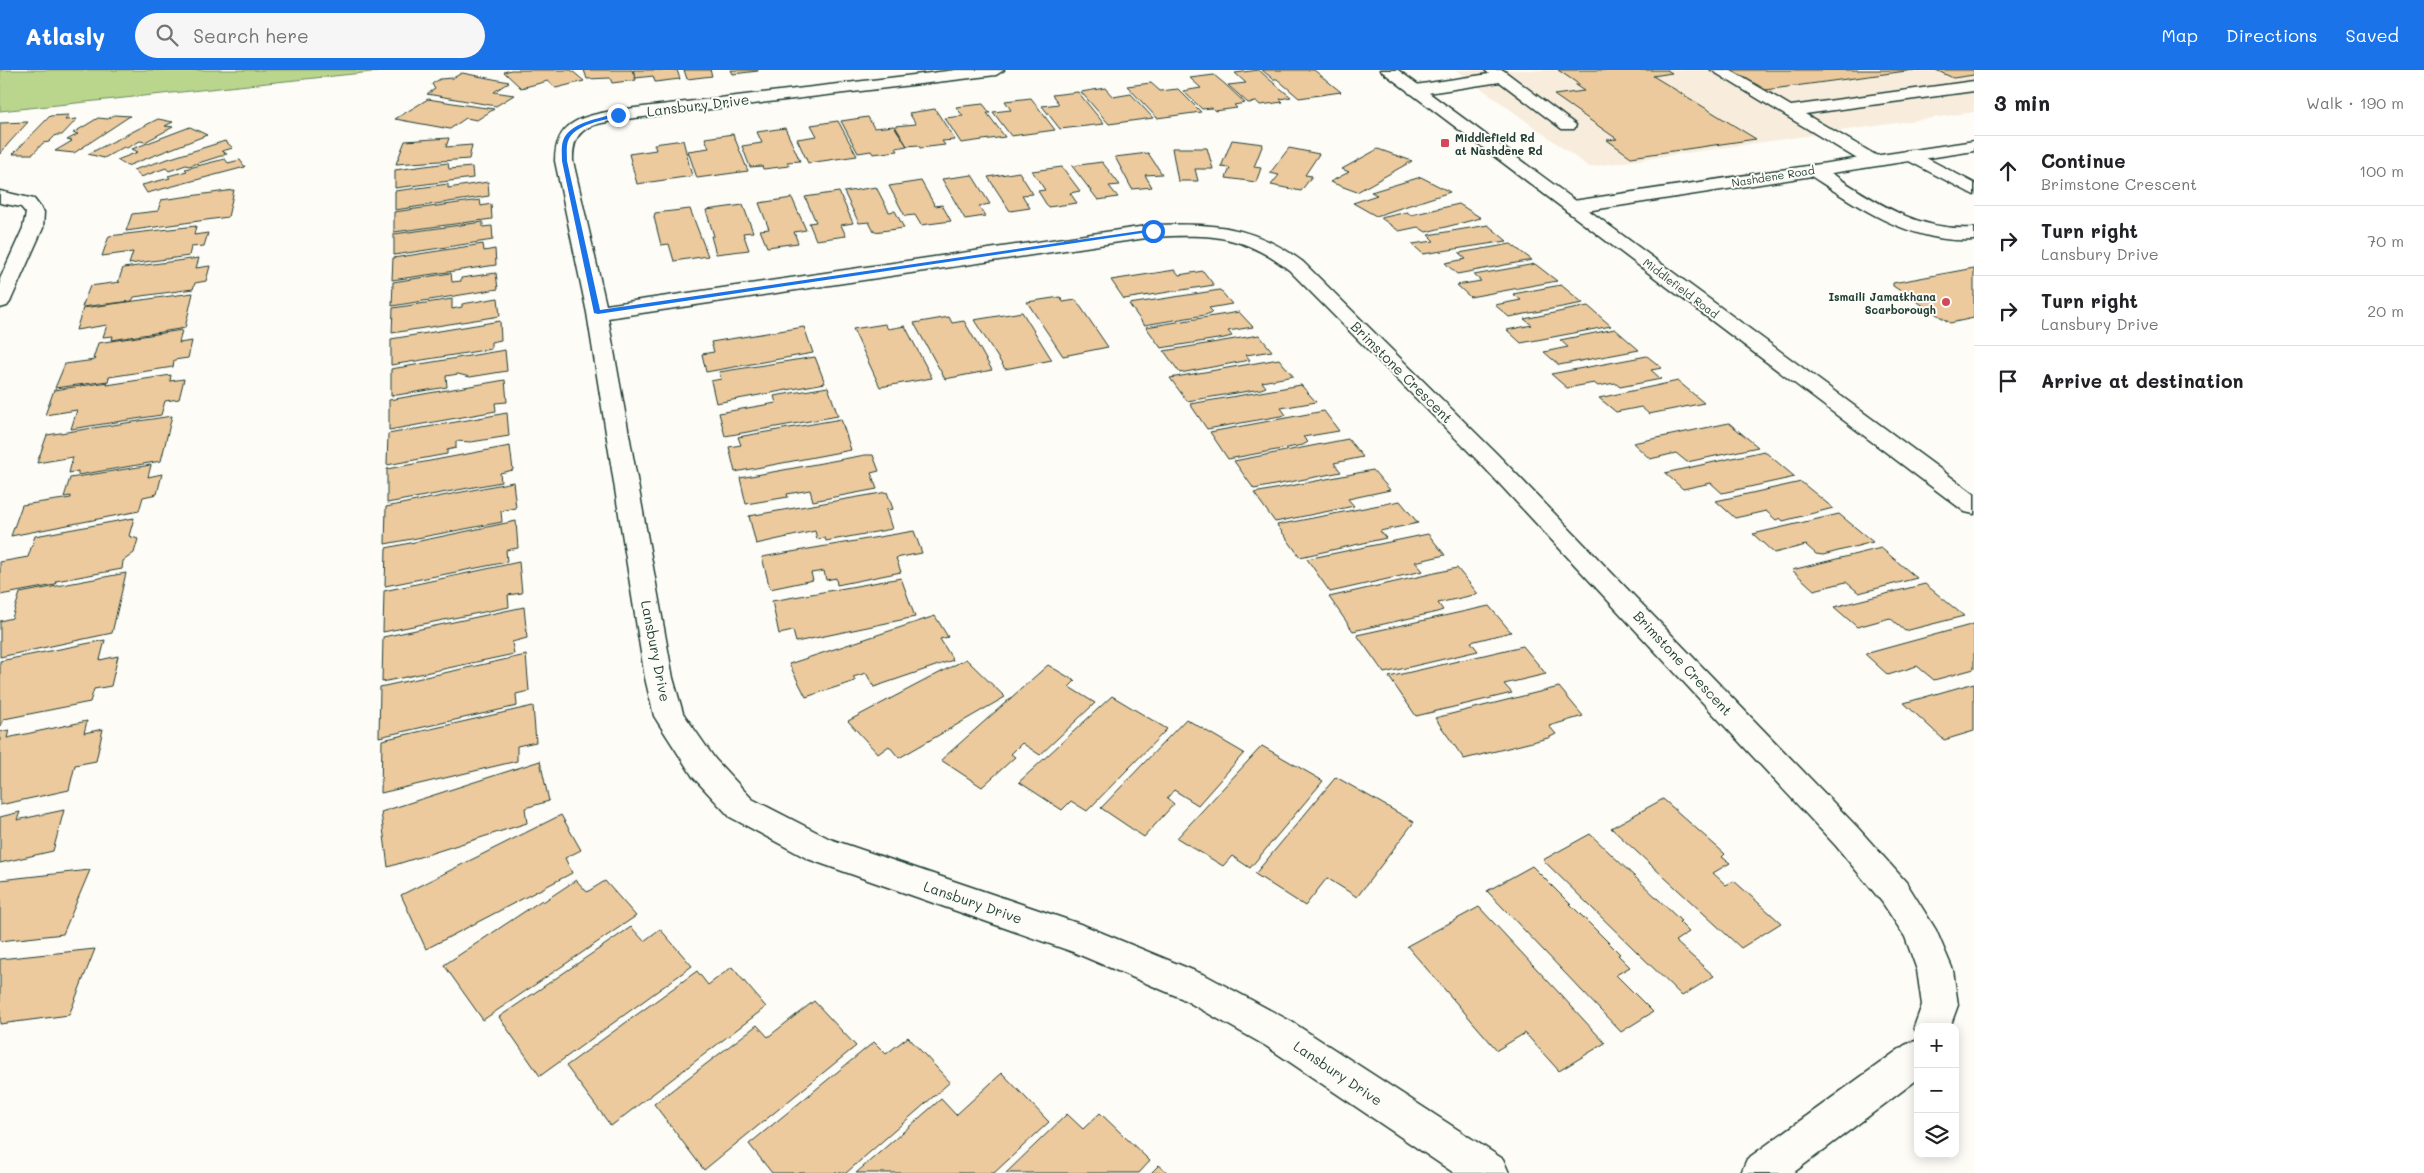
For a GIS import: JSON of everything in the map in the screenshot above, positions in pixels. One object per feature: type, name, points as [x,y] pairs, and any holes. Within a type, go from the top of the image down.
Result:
[{"type":"street","name":"Lansbury Drive","points":[[996,70],[653,110],[601,118],[574,130],[566,140],[564,161],[598,313],[659,678],[669,716],[704,768],[741,808],[819,849],[1083,940],[1194,987],[1279,1034],[1489,1173]]},
{"type":"street","name":"Middlefield Road","points":[[1388,70],[1974,506]]},
{"type":"street","points":[[1719,70],[1873,161]]},
{"type":"street","points":[[1415,90],[1498,74],[1568,125]]},
{"type":"street","points":[[1788,111],[1974,86]]},
{"type":"street","name":"Nashdene Road","points":[[1573,207],[1974,146]]},
{"type":"street","points":[[1910,156],[1974,190]]},
{"type":"street","points":[[1814,170],[1877,210],[1918,229],[1964,236],[1974,234]]},
{"type":"street","points":[[0,197],[27,203],[35,212],[33,228],[0,302]]},
{"type":"street","name":"Brimstone Crescent","points":[[598,313],[1153,231],[1197,229],[1239,236],[1274,249],[1296,266],[1489,459],[1847,837],[1894,892],[1919,930],[1935,970],[1940,1005],[1933,1023]]},
{"type":"street","points":[[1761,1173],[1914,1060]]},
{"type":"shaded area","points":[[1456,70],[1974,70],[1974,112],[1589,167]]},
{"type":"green space","points":[[0,70],[391,70],[0,111]]},
{"type":"building","points":[[511,70],[571,70],[584,81],[556,88],[548,81],[521,88],[504,72]]},
{"type":"building","points":[[584,70],[632,70],[636,80],[612,83],[610,78],[587,79]]},
{"type":"building","points":[[633,70],[677,70],[680,79],[655,82],[653,76],[636,78]]},
{"type":"building","points":[[684,70],[710,70],[712,76],[687,79]]},
{"type":"building","points":[[731,70],[758,70],[758,71],[733,74]]},
{"type":"building","points":[[1259,70],[1291,97],[1280,99],[1283,102],[1260,105],[1257,102],[1248,103],[1228,85],[1246,83],[1235,73]]},
{"type":"building","points":[[1262,70],[1314,70],[1341,92],[1299,98],[1277,79],[1273,79]]},
{"type":"building","points":[[1558,70],[1667,70],[1672,73],[1653,76],[1756,139],[1631,157],[1607,140],[1617,139],[1554,95],[1584,91],[1575,85],[1580,85]]},
{"type":"building","points":[[1729,70],[1914,70],[1765,90]]},
{"type":"building","points":[[1936,70],[1974,70],[1974,75],[1953,78]]},
{"type":"building","points":[[462,73],[509,82],[494,92],[514,95],[496,106],[427,94],[435,89],[432,84],[440,79],[453,78]]},
{"type":"building","points":[[1214,75],[1245,103],[1234,105],[1237,108],[1215,111],[1212,108],[1202,109],[1183,91],[1201,88],[1190,78]]},
{"type":"building","points":[[1151,83],[1160,91],[1178,89],[1201,112],[1157,118],[1127,86]]},
{"type":"building","points":[[1105,88],[1113,97],[1131,94],[1153,118],[1109,124],[1081,92]]},
{"type":"building","points":[[1078,92],[1104,124],[1060,129],[1042,106],[1059,104],[1052,95]]},
{"type":"building","points":[[1031,98],[1055,130],[1011,136],[993,112],[1011,110],[1005,101]]},
{"type":"building","points":[[428,99],[494,109],[477,120],[466,118],[450,129],[395,119]]},
{"type":"building","points":[[983,104],[990,113],[987,113],[1005,137],[961,143],[945,118],[963,116],[956,107]]},
{"type":"building","points":[[935,109],[955,140],[942,141],[945,145],[920,148],[918,145],[907,146],[895,126],[916,124],[909,113]]},
{"type":"building","points":[[69,115],[65,120],[77,119],[62,135],[56,135],[49,142],[43,143],[33,154],[13,154],[50,116]]},
{"type":"building","points":[[114,115],[130,116],[74,153],[55,151],[72,141],[67,140],[78,134],[73,133],[98,118],[108,119]]},
{"type":"building","points":[[868,117],[874,128],[894,126],[907,146],[896,148],[898,151],[873,154],[871,151],[858,153],[841,121]]},
{"type":"building","points":[[158,119],[173,122],[165,126],[173,127],[145,142],[140,141],[127,148],[124,147],[104,158],[88,154]]},
{"type":"building","points":[[838,121],[857,156],[808,163],[797,139],[817,136],[811,125]]},
{"type":"building","points":[[28,122],[8,144],[0,154],[0,123]]},
{"type":"building","points":[[190,127],[207,135],[127,166],[117,160],[138,152],[132,149]]},
{"type":"building","points":[[785,128],[800,161],[787,162],[789,166],[763,169],[762,166],[750,167],[742,146],[762,143],[757,132]]},
{"type":"building","points":[[733,134],[748,171],[697,178],[688,151],[709,148],[705,138]]},
{"type":"building","points":[[449,138],[446,147],[472,145],[469,159],[396,164],[405,141]]},
{"type":"building","points":[[683,140],[692,176],[637,184],[629,154],[656,150],[654,144]]},
{"type":"building","points":[[1232,140],[1263,144],[1254,167],[1261,168],[1256,182],[1226,178],[1230,168],[1221,167]]},
{"type":"building","points":[[225,141],[233,148],[222,151],[227,154],[189,166],[186,165],[169,171],[166,168],[141,177],[133,170]]},
{"type":"building","points":[[1172,148],[1207,148],[1213,169],[1195,169],[1198,181],[1178,181]]},
{"type":"building","points":[[1289,148],[1319,154],[1305,175],[1312,176],[1301,191],[1271,185],[1279,175],[1270,173]]},
{"type":"building","points":[[1378,149],[1412,161],[1357,192],[1330,182],[1349,172],[1342,169]]},
{"type":"building","points":[[1148,153],[1162,174],[1145,175],[1152,187],[1132,189],[1115,157]]},
{"type":"building","points":[[225,159],[228,163],[240,160],[245,167],[147,193],[142,185],[170,178],[168,176],[187,171],[185,169]]},
{"type":"building","points":[[1102,162],[1120,185],[1109,186],[1118,197],[1098,200],[1072,166]]},
{"type":"building","points":[[448,163],[449,169],[472,167],[473,178],[395,188],[395,170]]},
{"type":"building","points":[[1062,167],[1080,191],[1070,193],[1077,203],[1048,207],[1038,191],[1045,190],[1032,171]]},
{"type":"building","points":[[1019,172],[1033,194],[1022,195],[1030,208],[1010,211],[988,177]]},
{"type":"building","points":[[972,175],[990,204],[979,206],[985,216],[965,219],[942,179]]},
{"type":"building","points":[[1421,177],[1450,192],[1376,216],[1353,203],[1377,195],[1371,192]]},
{"type":"building","points":[[921,181],[935,206],[942,205],[951,221],[921,225],[915,215],[905,216],[889,186]]},
{"type":"building","points":[[488,182],[489,196],[395,210],[395,191],[448,184],[448,188]]},
{"type":"building","points":[[876,187],[889,212],[895,211],[904,228],[874,232],[869,222],[859,223],[844,192]]},
{"type":"building","points":[[234,190],[228,217],[126,231],[132,214],[158,211],[161,200]]},
{"type":"building","points":[[839,192],[853,223],[841,225],[846,236],[816,240],[809,223],[816,222],[805,197]]},
{"type":"building","points":[[792,198],[806,230],[794,232],[798,243],[767,247],[760,230],[769,229],[759,203]]},
{"type":"building","points":[[480,200],[481,206],[491,204],[492,219],[394,232],[394,212]]},
{"type":"building","points":[[1459,204],[1481,218],[1426,232],[1418,227],[1399,231],[1381,218],[1407,212],[1411,215]]},
{"type":"building","points":[[743,205],[753,232],[743,233],[749,250],[716,254],[711,236],[714,236],[706,210]]},
{"type":"building","points":[[690,209],[708,256],[674,261],[669,244],[661,245],[654,217],[655,213]]},
{"type":"building","points":[[483,222],[483,227],[492,226],[493,240],[394,255],[394,234]]},
{"type":"building","points":[[1488,225],[1507,241],[1423,254],[1412,244],[1434,241],[1428,235]]},
{"type":"building","points":[[196,226],[194,235],[208,233],[204,246],[191,247],[189,256],[129,264],[133,252],[102,256],[109,236]]},
{"type":"building","points":[[483,244],[484,251],[495,249],[496,265],[392,280],[393,258]]},
{"type":"building","points":[[1511,244],[1532,260],[1457,274],[1445,263],[1466,259],[1459,253]]},
{"type":"building","points":[[199,258],[196,268],[210,266],[206,281],[195,283],[193,289],[134,297],[132,301],[82,307],[90,286],[120,282],[118,282],[123,268]]},
{"type":"building","points":[[1535,264],[1557,281],[1470,297],[1457,285],[1481,281],[1474,275]]},
{"type":"building","name":"Ismaili Jamatkhana Scarborough","points":[[1974,268],[1974,318],[1950,323],[1893,286],[1893,283]]},
{"type":"building","points":[[1175,270],[1179,275],[1203,271],[1214,285],[1124,299],[1111,280]]},
{"type":"building","points":[[451,273],[452,282],[461,281],[461,278],[496,273],[498,289],[392,306],[393,282]]},
{"type":"building","points":[[1561,285],[1583,303],[1509,317],[1495,305],[1521,300],[1513,294]]},
{"type":"building","points":[[1220,290],[1232,304],[1209,308],[1213,312],[1205,315],[1144,325],[1129,304]]},
{"type":"building","points":[[193,293],[185,328],[112,340],[113,336],[103,337],[107,325],[76,330],[83,308]]},
{"type":"building","points":[[1060,297],[1063,302],[1076,300],[1108,347],[1063,356],[1027,302]]},
{"type":"building","points":[[498,298],[500,316],[392,333],[393,308],[452,299],[452,309],[462,307],[462,304]]},
{"type":"building","points":[[1588,306],[1611,326],[1521,343],[1507,330],[1532,325],[1524,319]]},
{"type":"building","points":[[1022,312],[1052,360],[1005,369],[974,320]]},
{"type":"building","points":[[1239,312],[1253,327],[1228,331],[1232,336],[1224,338],[1161,348],[1146,327]]},
{"type":"building","points":[[949,317],[952,323],[964,321],[992,370],[945,379],[914,323]]},
{"type":"building","points":[[500,321],[501,340],[491,342],[491,349],[391,365],[391,339]]},
{"type":"building","points":[[885,324],[888,329],[905,326],[932,378],[880,387],[853,329]]},
{"type":"building","points":[[804,327],[813,353],[706,372],[702,354],[714,352],[711,342]]},
{"type":"building","points":[[1615,329],[1639,350],[1559,365],[1544,352],[1568,347],[1560,340]]},
{"type":"building","points":[[182,330],[179,343],[192,341],[188,358],[174,360],[173,367],[109,377],[108,381],[55,388],[65,364],[95,360],[96,358],[93,359],[98,343]]},
{"type":"building","points":[[1259,335],[1272,351],[1246,355],[1250,360],[1180,373],[1164,351]]},
{"type":"building","points":[[505,350],[507,371],[470,377],[458,374],[446,376],[447,387],[391,396],[391,369]]},
{"type":"building","points":[[1647,356],[1662,368],[1651,370],[1661,379],[1620,387],[1615,383],[1598,386],[1594,383],[1567,388],[1551,374]]},
{"type":"building","points":[[815,357],[825,383],[716,403],[711,381],[721,379],[719,372]]},
{"type":"building","points":[[1279,359],[1293,376],[1262,382],[1266,387],[1261,389],[1187,401],[1170,378]]},
{"type":"building","points":[[171,375],[170,381],[184,379],[179,399],[165,401],[161,415],[71,429],[77,410],[45,415],[54,390],[108,382],[107,385]]},
{"type":"building","points":[[505,380],[507,402],[495,403],[496,411],[389,430],[389,400]]},
{"type":"building","points":[[1678,381],[1704,403],[1649,414],[1641,407],[1616,412],[1599,398]]},
{"type":"building","points":[[1301,385],[1316,402],[1281,408],[1286,415],[1207,429],[1190,404]]},
{"type":"building","points":[[828,387],[838,416],[725,436],[719,413],[776,403],[774,396]]},
{"type":"building","points":[[1324,411],[1339,431],[1303,437],[1308,442],[1303,445],[1228,459],[1210,432]]},
{"type":"building","points":[[507,413],[509,436],[471,442],[456,441],[456,448],[447,450],[447,454],[387,465],[388,434]]},
{"type":"building","points":[[172,416],[161,461],[78,475],[78,471],[69,473],[73,457],[37,463],[47,435]]},
{"type":"building","points":[[841,419],[851,450],[735,472],[729,447],[741,445],[738,437]]},
{"type":"building","points":[[1729,423],[1758,447],[1687,462],[1676,453],[1650,459],[1633,443]]},
{"type":"building","points":[[1348,439],[1363,457],[1334,463],[1341,472],[1254,489],[1234,461]]},
{"type":"building","points":[[510,446],[513,470],[500,473],[501,482],[387,503],[387,469]]},
{"type":"building","points":[[1764,451],[1795,477],[1722,493],[1711,483],[1683,489],[1665,473]]},
{"type":"building","points":[[873,455],[879,471],[871,473],[877,489],[813,501],[810,490],[787,494],[788,497],[746,504],[740,478]]},
{"type":"building","points":[[151,465],[148,477],[162,474],[157,494],[143,497],[139,511],[11,536],[22,505],[71,498],[71,496],[64,497],[70,478]]},
{"type":"building","points":[[1373,470],[1390,490],[1348,499],[1354,506],[1275,522],[1254,493]]},
{"type":"building","points":[[513,482],[516,508],[501,511],[502,522],[385,544],[386,507]]},
{"type":"building","points":[[1801,482],[1833,508],[1783,521],[1780,518],[1776,520],[1766,511],[1735,518],[1716,501]]},
{"type":"building","points":[[887,492],[893,509],[886,510],[892,529],[826,541],[825,538],[817,539],[815,531],[756,544],[749,516]]},
{"type":"building","points":[[1400,501],[1418,523],[1380,531],[1386,538],[1300,557],[1277,525]]},
{"type":"building","points":[[1839,514],[1873,542],[1823,555],[1816,554],[1806,545],[1774,553],[1753,534]]},
{"type":"building","points":[[134,518],[129,536],[138,539],[134,553],[123,561],[122,569],[56,581],[55,585],[0,595],[0,562],[28,557],[35,536]]},
{"type":"building","points":[[516,521],[518,548],[506,550],[507,562],[385,586],[386,548]]},
{"type":"building","points":[[914,531],[922,553],[896,558],[901,572],[837,585],[836,578],[826,580],[824,571],[811,573],[813,580],[770,589],[762,557]]},
{"type":"building","points":[[1428,534],[1445,555],[1415,562],[1423,571],[1330,592],[1307,559]]},
{"type":"building","points":[[1881,548],[1917,578],[1859,593],[1846,582],[1814,590],[1792,570]]},
{"type":"building","points":[[519,562],[522,593],[508,595],[509,607],[383,632],[384,591]]},
{"type":"building","points":[[1457,568],[1478,594],[1438,603],[1443,610],[1437,612],[1353,631],[1329,597]]},
{"type":"building","points":[[126,573],[112,633],[0,657],[0,621],[12,618],[20,593]]},
{"type":"building","points":[[901,578],[915,617],[796,642],[793,631],[779,634],[772,601]]},
{"type":"building","points":[[1925,584],[1964,616],[1905,631],[1890,618],[1857,627],[1834,607]]},
{"type":"building","points":[[1489,606],[1511,632],[1471,642],[1478,651],[1384,673],[1357,635]]},
{"type":"building","points":[[524,607],[527,638],[512,642],[514,654],[382,682],[383,637]]},
{"type":"building","points":[[935,616],[948,637],[940,639],[953,660],[874,687],[866,673],[853,677],[855,681],[806,697],[789,664]]},
{"type":"building","points":[[1974,624],[1974,669],[1945,677],[1934,680],[1917,666],[1888,675],[1865,654]]},
{"type":"building","points":[[105,640],[100,660],[118,656],[111,686],[94,689],[90,702],[4,719],[0,727],[0,661]]},
{"type":"building","points":[[1523,646],[1546,674],[1504,684],[1512,693],[1416,716],[1389,677]]},
{"type":"building","points":[[526,655],[529,691],[516,694],[517,706],[379,737],[380,687]]},
{"type":"building","points":[[966,659],[1005,697],[899,758],[889,746],[878,754],[848,721]]},
{"type":"building","points":[[1048,665],[1075,681],[1069,687],[1095,703],[1040,755],[1022,743],[1011,754],[1015,757],[982,787],[941,760]]},
{"type":"building","points":[[1974,683],[1974,731],[1944,740],[1904,703]]},
{"type":"building","points":[[1559,687],[1583,716],[1549,726],[1556,734],[1548,738],[1464,759],[1435,718]]},
{"type":"building","points":[[1112,696],[1167,729],[1087,811],[1071,801],[1062,810],[1019,782]]},
{"type":"building","points":[[533,706],[536,742],[517,746],[517,761],[381,793],[382,740]]},
{"type":"building","points":[[1186,719],[1244,753],[1198,805],[1174,790],[1167,798],[1174,804],[1144,837],[1101,808]]},
{"type":"building","points":[[87,721],[84,733],[103,729],[96,761],[75,765],[69,790],[0,805],[0,732],[9,730],[7,738]]},
{"type":"building","points":[[1262,746],[1323,781],[1250,868],[1232,856],[1223,866],[1177,838]]},
{"type":"building","points":[[540,761],[549,801],[525,808],[527,823],[388,867],[381,812]]},
{"type":"building","points":[[1336,777],[1414,822],[1357,897],[1327,878],[1305,906],[1255,874]]},
{"type":"building","points":[[1663,799],[1725,854],[1722,857],[1730,863],[1713,873],[1726,885],[1734,881],[1781,923],[1741,948],[1611,828]]},
{"type":"building","points":[[64,810],[53,851],[0,863],[0,817],[20,812],[17,820]]},
{"type":"building","points":[[561,815],[581,850],[565,858],[572,873],[426,949],[401,895]]},
{"type":"building","points":[[1590,834],[1681,921],[1679,922],[1689,932],[1675,941],[1714,976],[1682,996],[1543,860]]},
{"type":"building","points":[[1532,866],[1620,954],[1618,955],[1630,967],[1616,975],[1653,1012],[1621,1032],[1487,891]]},
{"type":"building","points":[[90,870],[63,934],[0,941],[0,880]]},
{"type":"building","points":[[576,880],[587,892],[605,881],[636,916],[483,1020],[444,965],[542,900],[543,902]]},
{"type":"building","points":[[1479,907],[1605,1043],[1559,1071],[1525,1033],[1497,1050],[1407,946]]},
{"type":"building","points":[[631,927],[644,941],[660,929],[692,966],[540,1076],[499,1017]]},
{"type":"building","points":[[95,949],[69,1015],[0,1024],[0,959]]},
{"type":"building","points":[[732,967],[766,1007],[611,1126],[566,1066],[697,971],[708,985]]},
{"type":"building","points":[[814,1001],[856,1046],[704,1170],[654,1104],[757,1025],[768,1037]]},
{"type":"building","points":[[908,1037],[950,1082],[846,1173],[772,1173],[749,1144],[874,1042],[886,1054]]},
{"type":"building","points":[[1002,1073],[1049,1122],[994,1173],[856,1173],[941,1099],[956,1115]]},
{"type":"building","points":[[1100,1113],[1150,1161],[1139,1173],[1006,1173],[1067,1114],[1083,1129]]},
{"type":"building","points":[[1159,1165],[1168,1173],[1151,1173]]},
{"type":"place","name":"Middlefield Rd at Nashdene Rd","points":[[1445,143]]},
{"type":"place","name":"Ismaili Jamatkhana Scarborough","points":[[1946,302]]},
{"type":"route","points":[[618,115],[601,118],[586,124],[574,130],[566,140],[564,161],[598,313],[1153,231]]}]
